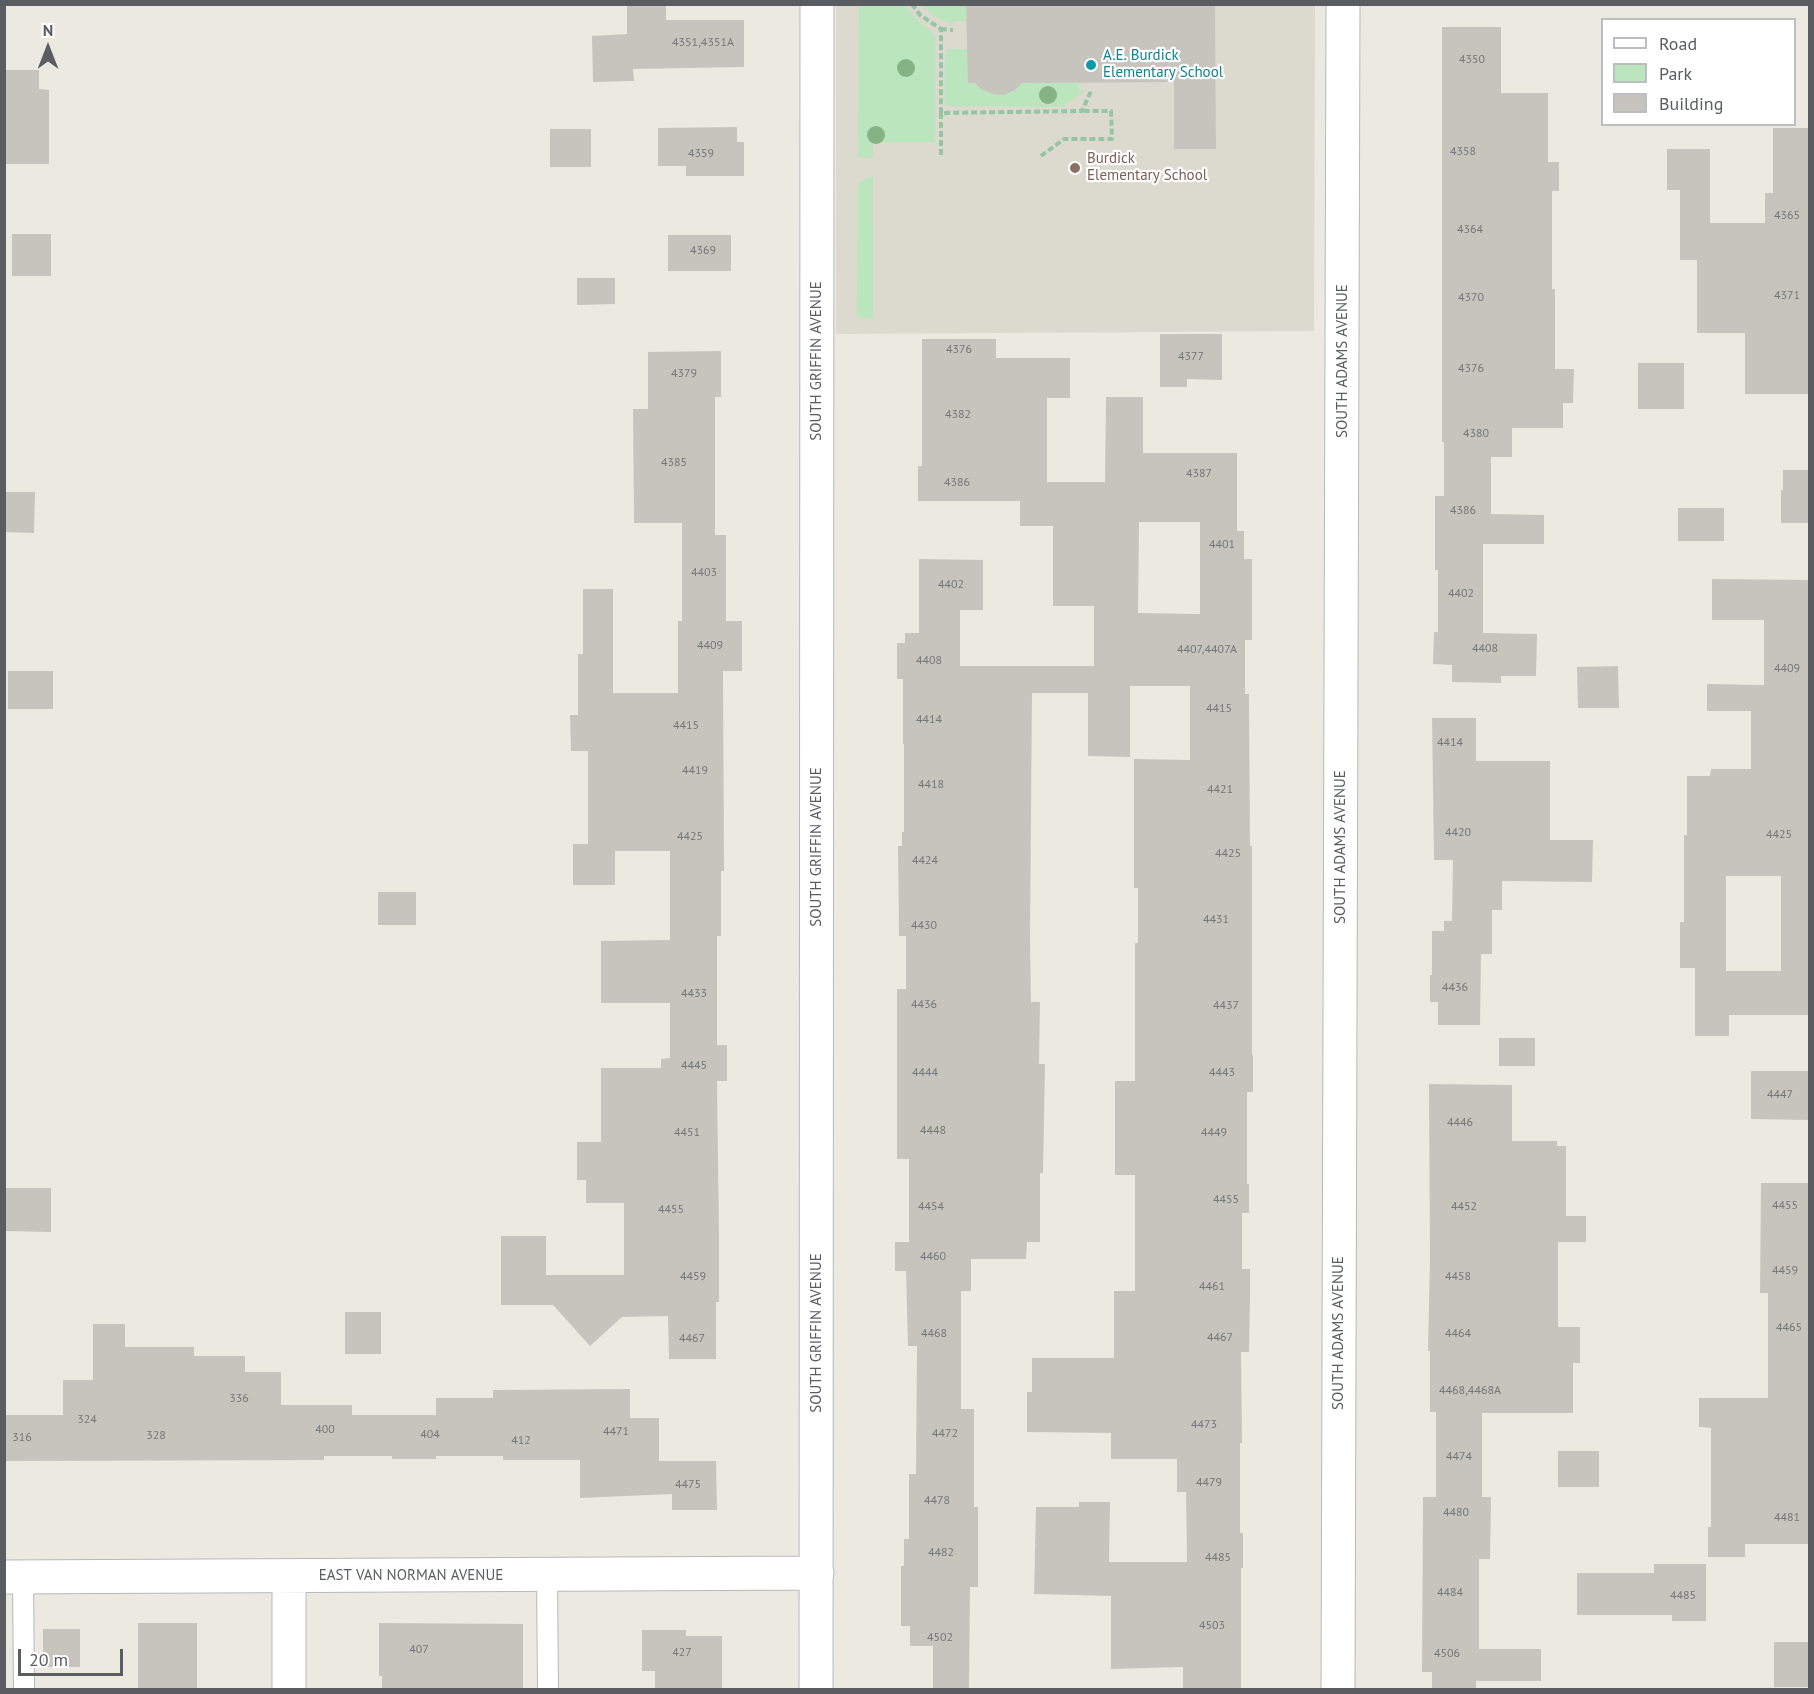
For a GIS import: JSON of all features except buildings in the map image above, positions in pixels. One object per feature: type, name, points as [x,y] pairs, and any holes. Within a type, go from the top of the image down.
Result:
[{"type":"street","name":"SOUTH GRIFFIN AVENUE","points":[[816,1689],[817,4]]},
{"type":"street","name":"SOUTH ADAMS AVENUE","points":[[1338,1689],[1343,4]]},
{"type":"street","name":"EAST VAN NORMAN AVENUE","points":[[14,1577],[817,1574]]},
{"type":"street","points":[[289,1689],[290,1576]]},
{"type":"lane","points":[[547,1575],[548,1689]]},
{"type":"lane","points":[[14,1577],[24,1689]]},
{"type":"path","points":[[912,4],[920,15],[942,29],[953,30]]},
{"type":"path","points":[[941,155],[942,29]]},
{"type":"path","points":[[1082,111],[1091,91]]},
{"type":"path","points":[[941,113],[1111,111],[1112,139],[1064,139],[1041,156]]},
{"type":"shaded area","name":"Burdick Elementary School","points":[[836,5],[1315,5],[1314,331],[836,334]]},
{"type":"green space","points":[[859,5],[904,5],[935,36],[935,142],[873,142],[873,158],[858,157]]},
{"type":"green space","points":[[921,5],[966,5],[966,21],[948,23],[934,16]]},
{"type":"green space","points":[[947,49],[968,49],[975,83],[981,89],[993,94],[1015,90],[1022,83],[1079,83],[1079,91],[1085,91],[1062,107],[945,106]]},
{"type":"green space","points":[[873,176],[873,319],[857,317],[858,182]]},
{"type":"place","name":"A.E. Burdick Elementary School","points":[[1091,65]]},
{"type":"place","name":"Burdick Elementary School","points":[[1075,168]]}]
